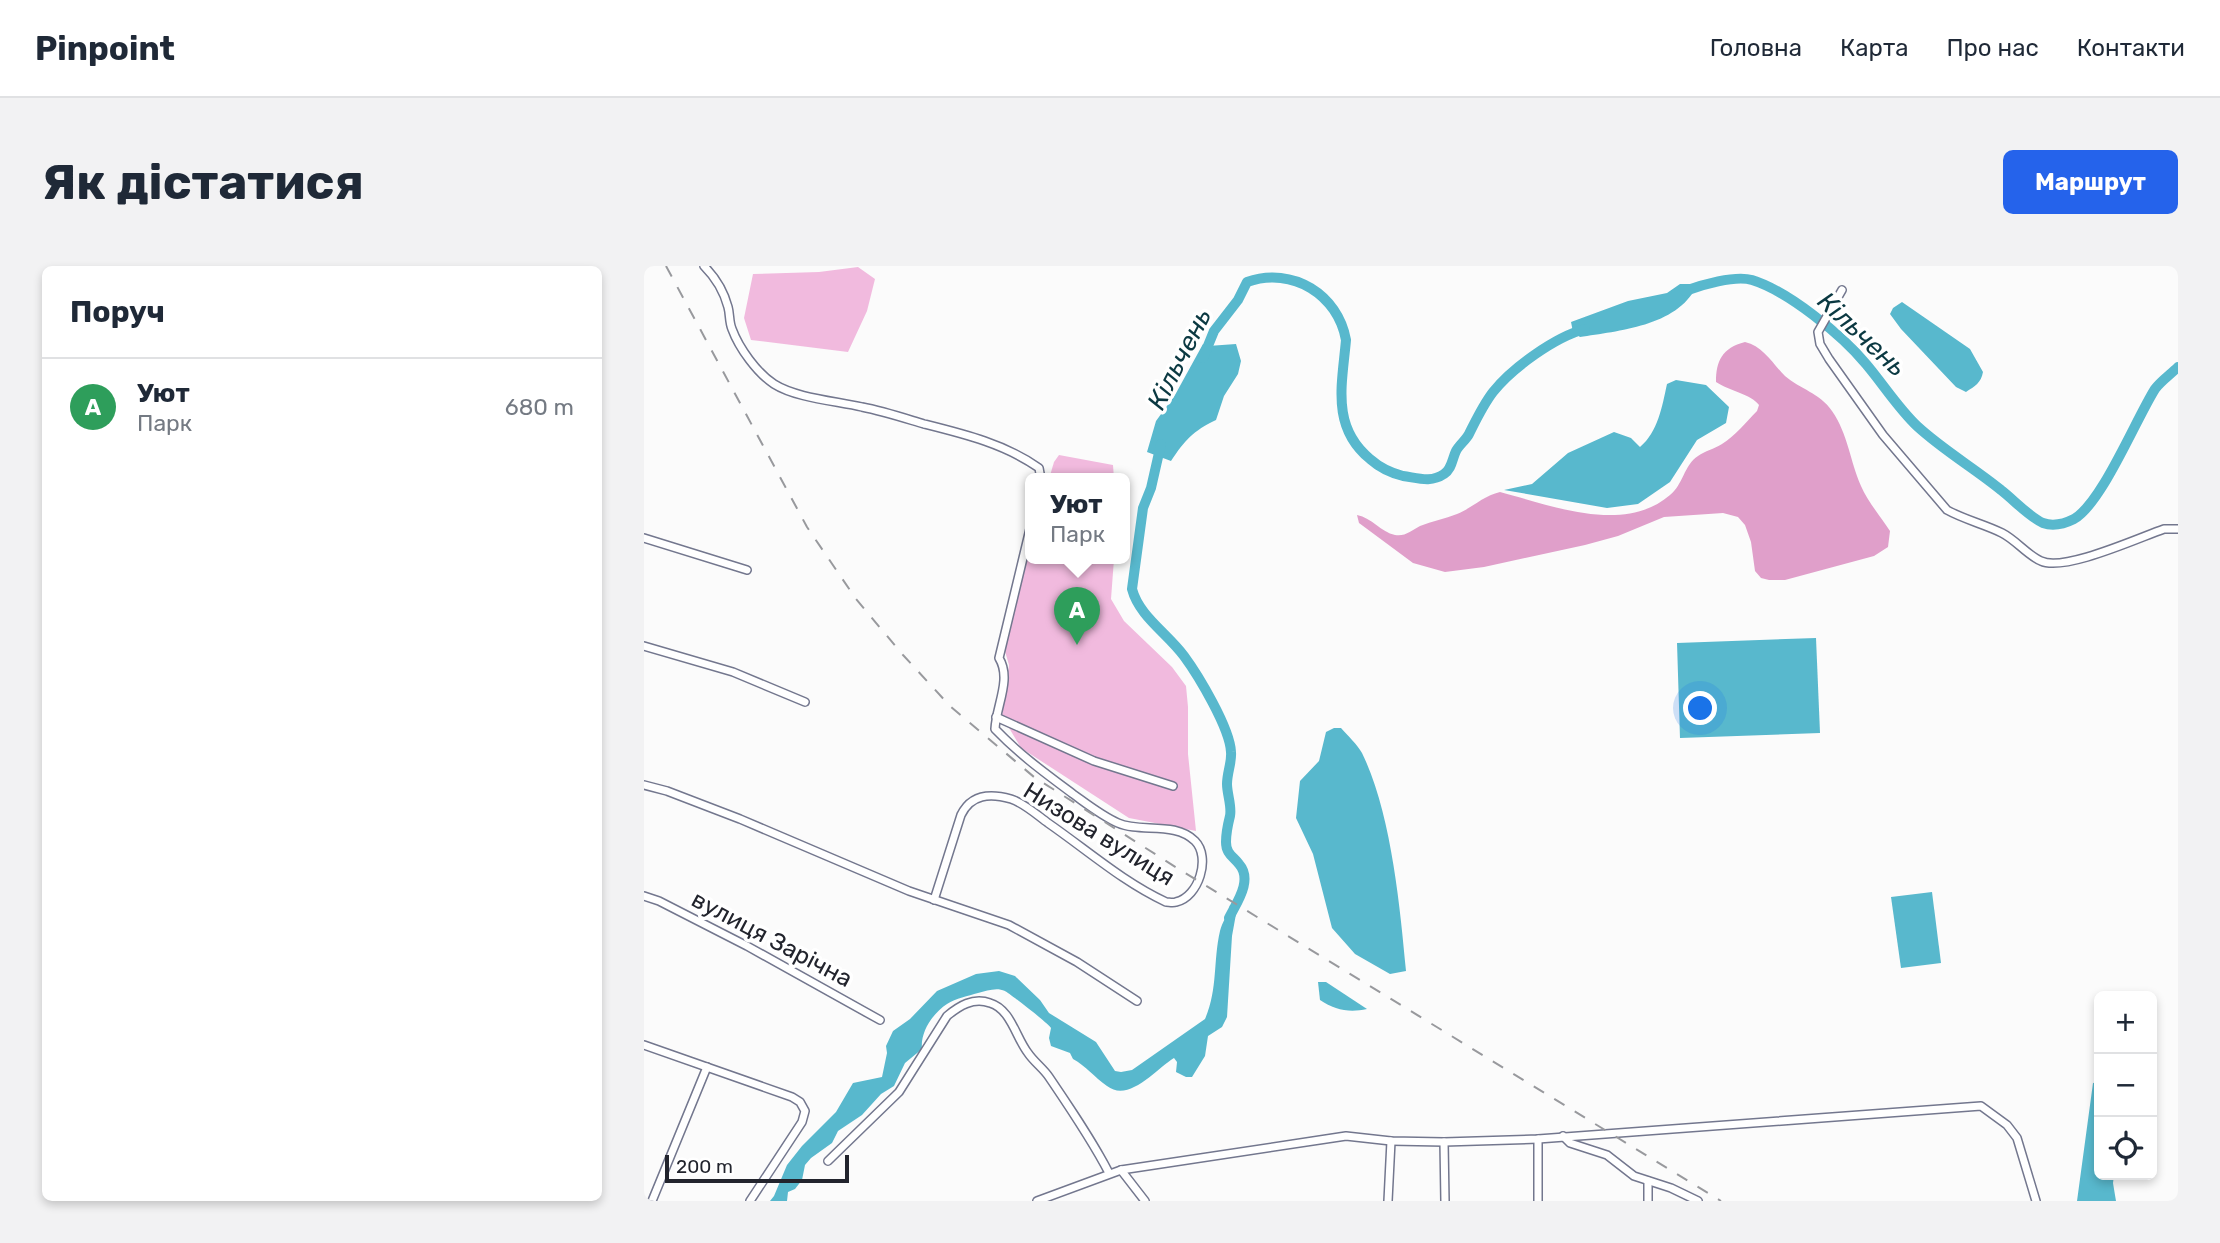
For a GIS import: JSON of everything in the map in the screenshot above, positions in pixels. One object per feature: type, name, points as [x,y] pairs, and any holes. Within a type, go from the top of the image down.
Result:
[{"type":"street","points":[[704,266],[721,290],[728,305],[732,328],[743,348],[761,373],[783,388],[966,435],[1025,458],[1039,468],[1040,473]]},
{"type":"street","points":[[1842,290],[1818,332],[1820,344],[1883,435],[1947,509],[1961,518],[1984,524],[2005,535],[2040,561],[2052,565],[2072,562],[2164,529],[2178,529]]},
{"type":"street","points":[[644,538],[747,570]]},
{"type":"street","points":[[1025,550],[999,658],[1003,664],[1005,678],[996,717],[1094,761],[1173,786]]},
{"type":"street","points":[[644,646],[733,672],[805,702]]},
{"type":"street","name":"Низова вулиця","points":[[934,900],[965,805],[978,796],[1014,800],[1105,865],[1166,902],[1177,902],[1187,896],[1201,874],[1202,852],[1196,842],[1178,831],[1118,823],[1020,755],[995,729],[996,717]]},
{"type":"street","points":[[644,785],[727,814],[934,900],[1009,925],[1077,962],[1137,1000]]},
{"type":"street","name":"вулиця Зарічна","points":[[644,896],[747,946],[880,1020]]},
{"type":"street","points":[[828,1161],[899,1092],[947,1016],[957,1007],[972,1001],[989,1002],[999,1007],[1009,1018],[1027,1053],[1047,1075],[1109,1173]]},
{"type":"street","points":[[644,1045],[792,1097],[804,1111],[802,1122],[750,1201]]},
{"type":"street","points":[[652,1201],[707,1067]]},
{"type":"street","points":[[1037,1201],[1121,1170],[1346,1136],[1391,1141],[1444,1142],[1538,1139],[1981,1106],[2007,1125],[2017,1138],[2036,1201]]},
{"type":"street","points":[[1563,1136],[1570,1143],[1607,1155],[1634,1176],[1671,1188],[1698,1201]]},
{"type":"street","points":[[1538,1139],[1538,1201]]},
{"type":"street","points":[[1388,1201],[1391,1141]]},
{"type":"street","points":[[1444,1142],[1445,1201]]},
{"type":"street","points":[[1121,1170],[1145,1201]]},
{"type":"street","points":[[1648,1181],[1648,1201]]},
{"type":"shaded area","points":[[858,267],[875,279],[867,311],[848,352],[751,340],[744,318],[753,274],[819,272]]},
{"type":"shaded area","points":[[1745,342],[1762,351],[1785,376],[1816,395],[1832,411],[1842,429],[1861,486],[1890,531],[1888,547],[1874,556],[1785,580],[1769,580],[1761,578],[1755,571],[1751,542],[1745,525],[1738,517],[1723,513],[1664,517],[1618,536],[1585,545],[1484,567],[1445,572],[1413,563],[1359,523],[1357,515],[1390,533],[1402,535],[1457,514],[1500,492],[1586,513],[1631,513],[1652,507],[1674,491],[1693,460],[1727,441],[1757,411],[1759,405],[1755,401],[1716,382],[1717,368],[1722,356],[1731,348]]},
{"type":"shaded area","points":[[1059,455],[1113,465],[1114,473],[1051,473]]},
{"type":"shaded area","points":[[1026,564],[1114,564],[1111,599],[1124,621],[1172,667],[1186,686],[1188,754],[1196,831],[1129,818],[1021,748],[1002,716],[1009,665],[1004,648]]},
{"type":"water","points":[[1680,284],[1692,284],[1696,287],[1687,300],[1661,318],[1628,329],[1595,335],[1580,337],[1573,332],[1571,322],[1628,301],[1667,293]]},
{"type":"water","points":[[1902,302],[1970,349],[1983,372],[1977,384],[1966,392],[1956,387],[1901,329],[1890,314],[1893,308]]},
{"type":"water","points":[[1203,344],[1236,344],[1241,361],[1238,374],[1224,396],[1216,420],[1190,437],[1171,461],[1147,452],[1156,421],[1175,395]]},
{"type":"water","points":[[1676,380],[1706,385],[1729,407],[1726,423],[1697,440],[1670,482],[1638,504],[1607,508],[1504,490],[1532,484],[1568,453],[1614,432],[1631,438],[1640,447],[1655,427],[1667,384]]},
{"type":"water","points":[[1816,638],[1820,733],[1680,738],[1677,643]]},
{"type":"water","points":[[1341,728],[1360,750],[1380,803],[1393,860],[1406,971],[1390,974],[1355,954],[1332,928],[1313,854],[1296,818],[1300,781],[1319,761],[1326,732]]},
{"type":"water","points":[[1932,892],[1941,963],[1901,968],[1891,897]]},
{"type":"water","points":[[1230,905],[1236,914],[1227,1017],[1222,1027],[1208,1036],[1205,1056],[1192,1077],[1176,1072],[1177,1062],[1174,1058],[1133,1088],[1115,1090],[1073,1059],[1070,1053],[1051,1046],[1051,1028],[1005,991],[998,989],[962,997],[947,1004],[932,1018],[923,1036],[922,1049],[905,1063],[894,1086],[881,1094],[862,1115],[838,1131],[832,1143],[811,1158],[805,1165],[802,1180],[795,1189],[788,1192],[787,1201],[770,1201],[787,1165],[836,1112],[853,1083],[882,1077],[886,1046],[893,1031],[910,1019],[937,991],[976,974],[999,971],[1015,976],[1040,1000],[1049,1013],[1096,1042],[1115,1071],[1132,1070],[1205,1019],[1214,986],[1220,931]]},
{"type":"water","points":[[1318,982],[1326,982],[1367,1009],[1348,1011],[1320,1000]]},
{"type":"water","points":[[2093,1083],[2094,1180],[2113,1180],[2116,1201],[2077,1201]]},
{"type":"waterway","name":"Кільчень","points":[[1203,358],[1214,331],[1238,300],[1247,282],[1281,278],[1311,288],[1334,310],[1346,340],[1342,404],[1349,433],[1358,447],[1381,467],[1403,476],[1429,479],[1439,477],[1449,469],[1457,449],[1468,436],[1489,397],[1501,383],[1548,346],[1585,329]]},
{"type":"waterway","name":"Кільчень","points":[[1685,291],[1718,281],[1745,279],[1766,286],[1798,304],[1856,353],[1917,426],[2032,516],[2047,524],[2066,522],[2085,510],[2107,479],[2155,389],[2178,367]]},
{"type":"waterway","name":"Кільчень","points":[[1161,444],[1151,488],[1143,508],[1132,589],[1141,608],[1184,656],[1197,676],[1219,716],[1229,742],[1231,756],[1227,784],[1230,812],[1226,846],[1243,870],[1244,877],[1242,891],[1229,918]]},
{"type":"railway","points":[[666,266],[807,527],[856,599],[950,706],[1034,777],[1177,868],[1721,1201]]},
{"type":"place","name":"Уют","points":[[1077,645]]}]
